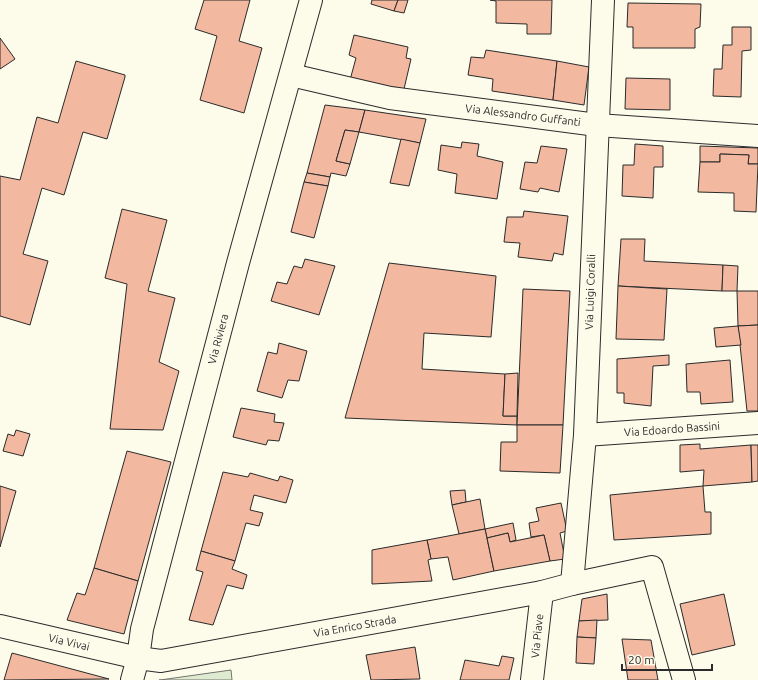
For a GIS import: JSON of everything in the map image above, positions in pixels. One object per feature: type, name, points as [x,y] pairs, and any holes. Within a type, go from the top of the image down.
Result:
[{"type":"street","name":"Via Riviera","points":[[132,680],[138,658],[142,629],[232,286],[312,0]]},
{"type":"street","name":"Via Luigi Coralli","points":[[572,584],[585,435],[603,0]]},
{"type":"street","name":"Via Alessandro Guffanti","points":[[291,75],[390,98],[597,125],[758,136]]},
{"type":"street","name":"Via Edoardo Bassini","points":[[585,435],[758,423]]},
{"type":"street","name":"Via Enrico Strada","points":[[138,658],[161,660],[542,592],[572,584],[652,568],[684,680]]},
{"type":"street","name":"Via Piave","points":[[532,680],[542,592]]},
{"type":"street","name":"Via Vivai","points":[[0,626],[138,658]]},
{"type":"green space","points":[[231,670],[232,680],[160,680]]},
{"type":"building","points":[[204,0],[250,0],[239,41],[262,48],[244,113],[200,100],[217,36],[195,29]]},
{"type":"building","points":[[372,0],[398,0],[394,11],[371,4]]},
{"type":"building","points":[[398,0],[408,0],[404,13],[394,11]]},
{"type":"building","points":[[490,0],[552,0],[551,34],[527,34],[527,24],[496,23],[496,1]]},
{"type":"building","points":[[628,3],[701,4],[700,27],[695,29],[695,48],[633,48],[633,27],[627,27]]},
{"type":"building","points":[[732,27],[751,27],[751,50],[742,51],[741,97],[713,96],[714,69],[722,69],[723,45],[732,45]]},
{"type":"building","points":[[354,35],[408,47],[406,58],[411,59],[404,89],[350,80],[356,58],[349,55]]},
{"type":"building","points":[[0,38],[15,59],[0,69]]},
{"type":"building","points":[[486,50],[557,61],[553,100],[492,91],[493,79],[468,75],[471,57],[484,58]]},
{"type":"building","points":[[76,61],[125,75],[125,77],[107,139],[83,132],[64,195],[42,188],[23,254],[48,261],[30,325],[0,316],[0,176],[20,180],[37,117],[58,123]]},
{"type":"building","points":[[557,61],[589,67],[584,105],[553,100]]},
{"type":"building","points":[[626,78],[670,79],[670,110],[625,109]]},
{"type":"building","points":[[325,105],[365,110],[359,132],[345,130],[336,161],[350,164],[346,176],[331,173],[330,177],[307,173]]},
{"type":"building","points":[[365,110],[426,119],[420,143],[359,132]]},
{"type":"building","points":[[345,130],[359,132],[350,164],[336,161]]},
{"type":"building","points":[[401,139],[420,143],[409,186],[390,183]]},
{"type":"building","points":[[462,142],[479,144],[477,156],[503,162],[497,199],[455,193],[457,174],[438,170],[441,145],[461,148]]},
{"type":"building","points":[[635,144],[663,146],[663,167],[654,167],[653,198],[622,196],[623,165],[634,165]]},
{"type":"building","points":[[541,146],[567,149],[559,192],[540,188],[538,192],[520,189],[525,162],[537,163]]},
{"type":"building","points":[[700,146],[758,148],[758,164],[748,164],[749,155],[720,154],[720,162],[700,162]]},
{"type":"building","points":[[720,154],[749,155],[748,164],[758,164],[756,212],[734,211],[734,193],[698,192],[700,162],[720,162]]},
{"type":"building","points":[[307,173],[330,177],[328,186],[304,182]]},
{"type":"building","points":[[304,182],[328,186],[314,238],[291,232]]},
{"type":"building","points":[[122,209],[167,220],[148,291],[175,298],[159,362],[179,371],[163,430],[110,429],[127,284],[105,278]]},
{"type":"building","points":[[524,211],[568,216],[563,255],[554,253],[552,261],[518,257],[520,243],[504,242],[507,217],[523,217]]},
{"type":"building","points":[[621,239],[645,239],[644,261],[723,265],[722,291],[618,286]]},
{"type":"building","points":[[305,259],[335,266],[319,315],[271,301],[277,282],[287,284],[294,266],[302,268]]},
{"type":"building","points":[[389,263],[496,276],[491,337],[424,333],[422,369],[505,374],[503,416],[517,416],[517,425],[345,418]]},
{"type":"building","points":[[723,265],[738,266],[737,291],[722,291]]},
{"type":"building","points":[[618,286],[667,289],[664,340],[616,339]]},
{"type":"building","points":[[523,289],[570,291],[563,425],[517,425]]},
{"type":"building","points":[[737,291],[758,291],[758,325],[738,326]]},
{"type":"building","points":[[758,325],[758,411],[747,411],[738,326]]},
{"type":"building","points":[[738,326],[741,345],[716,347],[714,328]]},
{"type":"building","points":[[279,343],[307,351],[299,381],[288,380],[282,398],[257,391],[268,352],[277,354]]},
{"type":"building","points":[[669,355],[669,365],[653,366],[651,406],[624,403],[624,393],[617,393],[617,359]]},
{"type":"building","points":[[730,360],[733,402],[701,404],[700,392],[687,392],[686,364]]},
{"type":"building","points":[[518,373],[517,416],[503,416],[505,374]]},
{"type":"building","points":[[241,408],[275,414],[274,422],[284,423],[279,441],[268,440],[266,445],[233,437]]},
{"type":"building","points":[[517,425],[563,425],[560,473],[500,471],[501,442],[517,442]]},
{"type":"building","points":[[16,430],[30,434],[23,456],[3,451],[8,434],[14,436]]},
{"type":"building","points":[[700,444],[700,449],[751,445],[752,482],[703,486],[704,470],[680,472],[680,445]]},
{"type":"building","points":[[751,445],[758,445],[758,481],[752,482]]},
{"type":"building","points":[[127,451],[171,462],[138,581],[94,568]]},
{"type":"building","points":[[223,472],[248,477],[250,473],[278,481],[280,476],[293,480],[286,503],[254,495],[250,510],[263,513],[259,526],[246,523],[235,561],[201,551]]},
{"type":"building","points":[[0,486],[16,491],[0,547]]},
{"type":"building","points":[[703,486],[705,512],[711,512],[711,534],[614,540],[610,495]]},
{"type":"building","points":[[465,490],[466,502],[452,505],[450,491]]},
{"type":"building","points":[[480,499],[485,529],[459,534],[452,505]]},
{"type":"building","points":[[561,503],[567,531],[560,533],[565,559],[550,561],[544,535],[531,537],[529,523],[539,521],[536,508]]},
{"type":"building","points":[[513,523],[516,540],[510,542],[508,533],[487,538],[485,529]]},
{"type":"building","points":[[485,529],[494,571],[453,580],[448,557],[431,559],[427,540]]},
{"type":"building","points":[[508,533],[510,542],[544,535],[550,561],[494,571],[487,538]]},
{"type":"building","points":[[427,540],[431,559],[428,560],[432,581],[372,584],[372,550]]},
{"type":"building","points":[[201,551],[235,561],[232,569],[247,575],[243,589],[227,585],[213,625],[189,620],[203,572],[196,570]]},
{"type":"building","points":[[94,568],[138,581],[124,634],[67,620],[77,593],[85,595]]},
{"type":"building","points":[[607,594],[608,620],[579,621],[582,599]]},
{"type":"building","points":[[724,594],[735,645],[692,655],[680,604]]},
{"type":"building","points":[[597,620],[596,638],[577,637],[579,621]]},
{"type":"building","points":[[577,637],[596,638],[594,664],[576,663]]},
{"type":"building","points":[[622,639],[651,640],[658,680],[628,680]]},
{"type":"building","points":[[415,647],[420,679],[371,680],[366,655]]},
{"type":"building","points":[[12,653],[109,679],[4,680]]},
{"type":"building","points":[[502,656],[514,658],[509,680],[460,680],[465,660],[499,666]]}]
